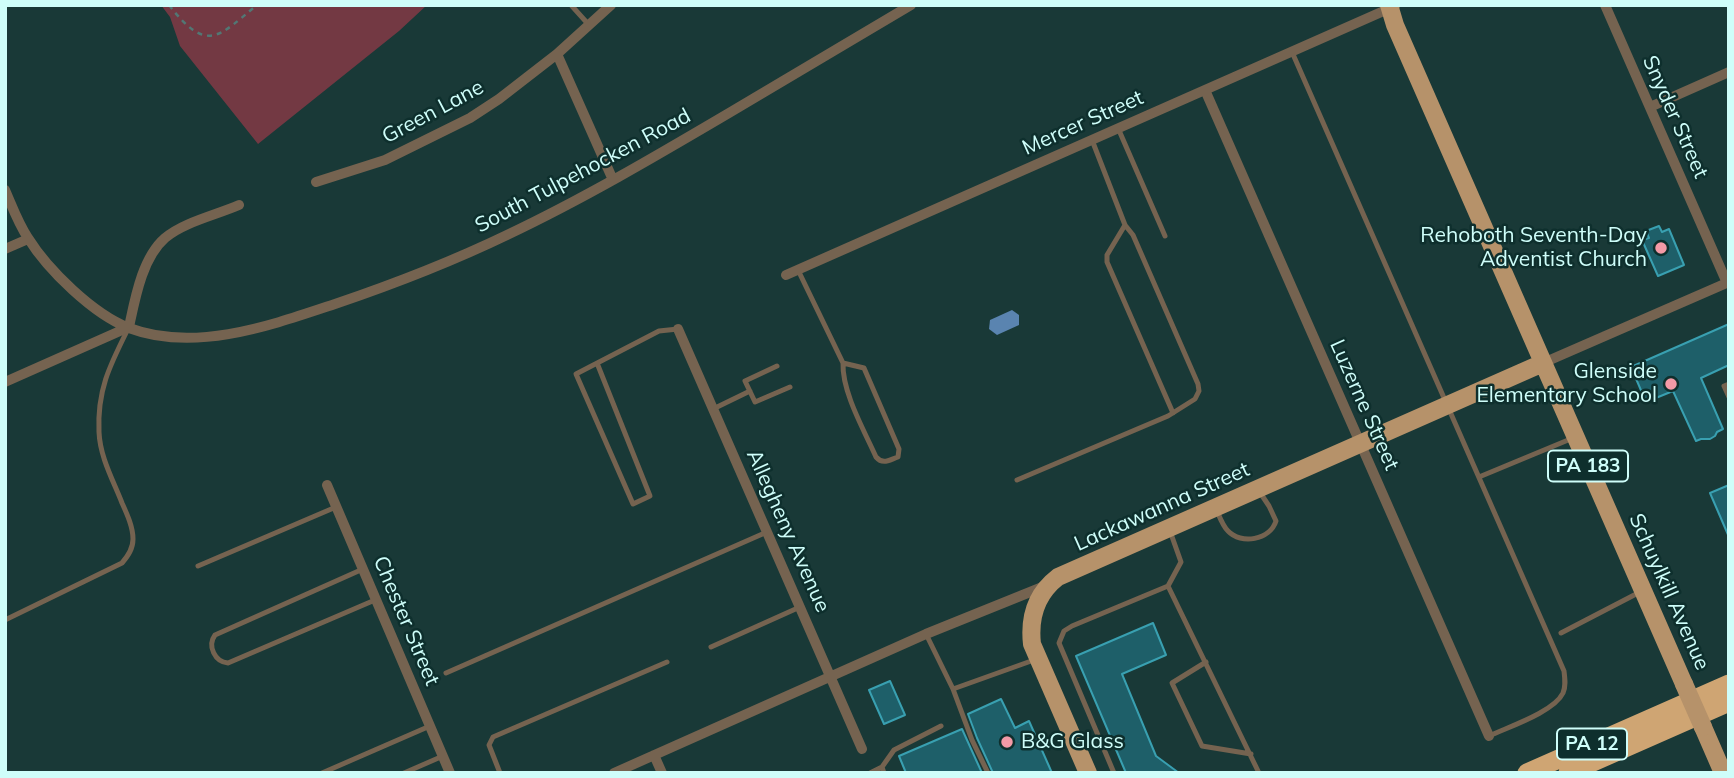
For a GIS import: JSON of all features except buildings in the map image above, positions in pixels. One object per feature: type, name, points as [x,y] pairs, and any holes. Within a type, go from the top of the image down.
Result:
[{"type":"highway","name":"PA 12","points":[[1527,773],[1729,684]]},
{"type":"highway","name":"PA 12","points":[[1568,773],[1729,702]]},
{"type":"main road","name":"Schuylkill Avenue","points":[[1392,6],[1395,25],[1723,773]]},
{"type":"main road","name":"Lackawanna Street","points":[[1048,585],[1058,577],[1543,363]]},
{"type":"main road","points":[[1048,585],[1039,596],[1032,618],[1032,644],[1088,773]]},
{"type":"street","name":"Green Lane","points":[[316,182],[385,160],[470,118],[557,54],[611,5]]},
{"type":"street","name":"South Tulpehocken Road","points":[[5,190],[28,239],[50,267],[89,304],[129,327],[163,336],[194,337],[218,336],[253,329],[379,289],[519,230],[692,135],[911,5]]},
{"type":"street","name":"Snyder Street","points":[[1605,5],[1728,282]]},
{"type":"street","name":"Mercer Street","points":[[786,275],[1392,6]]},
{"type":"street","points":[[557,54],[613,180]]},
{"type":"street","points":[[1650,107],[1729,72]]},
{"type":"street","name":"Luzerne Street","points":[[1205,90],[1489,736]]},
{"type":"street","points":[[5,382],[129,327],[146,264],[159,245],[181,228],[239,205]]},
{"type":"street","points":[[5,248],[28,239]]},
{"type":"street","name":"Lackawanna Street","points":[[1543,363],[1728,282]]},
{"type":"street","name":"Allegheny Avenue","points":[[678,329],[862,749]]},
{"type":"street","name":"Chester Street","points":[[327,485],[450,773]]},
{"type":"street","name":"Lackawanna Street","points":[[614,773],[926,634],[1048,585]]},
{"type":"street","points":[[654,755],[662,773]]},
{"type":"lane","points":[[570,5],[589,25]]},
{"type":"lane","points":[[1292,52],[1564,671],[1566,682],[1563,694],[1556,703],[1547,710],[1489,736]]},
{"type":"lane","points":[[1118,128],[1165,236]]},
{"type":"lane","points":[[1017,480],[1173,414],[1195,399],[1199,391],[1199,384],[1133,235],[1125,225],[1092,140]]},
{"type":"lane","points":[[1125,225],[1107,255],[1107,262],[1173,414]]},
{"type":"lane","points":[[797,270],[843,363],[847,388],[876,457],[884,462],[898,457],[900,449],[864,368],[843,363]]},
{"type":"lane","points":[[5,620],[122,563],[130,554],[132,529],[103,457],[99,434],[99,402],[110,366],[129,327]]},
{"type":"lane","points":[[597,363],[650,496],[633,504],[576,374],[597,363],[659,331],[678,329]]},
{"type":"lane","points":[[777,366],[745,381],[755,402],[790,387]]},
{"type":"lane","points":[[1729,384],[1724,386],[1729,397]]},
{"type":"lane","points":[[713,409],[750,391]]},
{"type":"lane","points":[[1479,477],[1576,437]]},
{"type":"lane","points":[[1216,508],[1226,530],[1235,537],[1246,539],[1265,536],[1276,522],[1258,489]]},
{"type":"lane","points":[[198,566],[336,507]]},
{"type":"lane","points":[[1114,773],[1059,643],[1063,631],[1072,626],[1168,586],[1181,562],[1169,528]]},
{"type":"lane","points":[[446,673],[767,532]]},
{"type":"lane","points":[[363,569],[215,635],[211,639],[211,646],[216,659],[221,663],[228,663],[376,600]]},
{"type":"lane","points":[[1168,586],[1259,773]]},
{"type":"lane","points":[[1561,633],[1642,590]]},
{"type":"lane","points":[[711,647],[800,607]]},
{"type":"lane","points":[[926,634],[953,689],[988,773]]},
{"type":"lane","points":[[953,689],[1037,658]]},
{"type":"lane","points":[[500,773],[489,745],[493,737],[667,662]]},
{"type":"lane","points":[[1206,662],[1172,683],[1202,746],[1251,754]]},
{"type":"lane","points":[[322,773],[430,726]]},
{"type":"lane","points":[[870,773],[883,770],[894,750],[941,726]]},
{"type":"lane","points":[[404,773],[443,756]]},
{"type":"path","points":[[169,5],[193,30],[206,36],[216,36],[225,31],[257,5]]},
{"type":"shaded area","points":[[161,5],[427,5],[399,31],[258,144],[180,46],[170,17]]},
{"type":"water","points":[[1012,310],[1019,315],[1019,325],[997,335],[989,329],[990,320]]},
{"type":"place","name":"Rehoboth Seventh-Day Adventist Church","points":[[1661,248]]},
{"type":"place","name":"Glenside Elementary School","points":[[1671,384]]},
{"type":"place","name":"B&G Glass","points":[[1007,742]]}]
